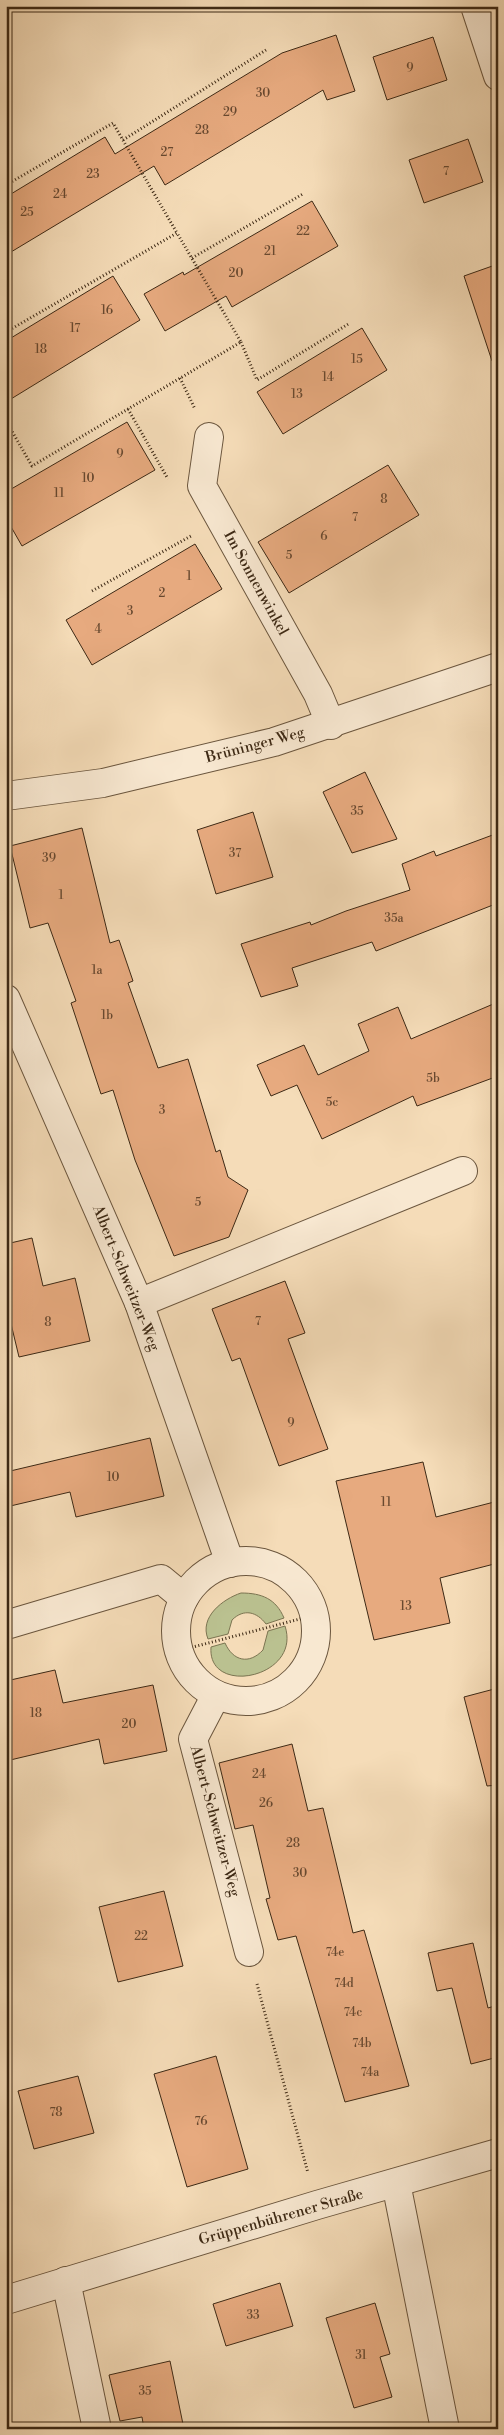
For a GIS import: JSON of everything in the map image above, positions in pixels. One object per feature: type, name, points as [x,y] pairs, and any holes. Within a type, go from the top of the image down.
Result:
[{"type":"street","points":[[475,6],[498,76]]},
{"type":"street","name":"Im Sonnenwinkel","points":[[208,436],[202,486],[318,694],[331,725]]},
{"type":"street","name":"Brüninger Weg","points":[[6,796],[103,783],[274,742],[331,725],[498,667]]},
{"type":"street","name":"Albert-Schweitzer-Weg","points":[[6,999],[140,1303],[230,1563]]},
{"type":"street","points":[[140,1303],[463,1171]]},
{"type":"street","points":[[252,1561],[273,1566],[292,1578],[306,1594],[315,1615],[316,1637],[311,1659],[299,1678],[281,1692],[260,1700],[238,1701],[216,1695],[195,1679],[187,1669],[178,1651],[176,1624],[184,1598],[203,1575],[230,1563],[252,1561]]},
{"type":"street","points":[[6,1625],[161,1579],[184,1598]]},
{"type":"street","name":"Albert-Schweitzer-Weg","points":[[216,1695],[194,1739],[249,1952]]},
{"type":"street","name":"Grüppenbührener Straße","points":[[6,2300],[316,2205],[498,2153]]},
{"type":"street","points":[[396,2183],[445,2429]]},
{"type":"street","points":[[66,2282],[97,2429]]},
{"type":"path","points":[[123,140],[266,50]]},
{"type":"path","points":[[6,185],[113,123],[241,342],[257,380],[350,323]]},
{"type":"path","points":[[192,258],[302,194]]},
{"type":"path","points":[[6,332],[177,233]]},
{"type":"path","points":[[6,421],[32,466],[241,342]]},
{"type":"path","points":[[128,409],[170,482]]},
{"type":"path","points":[[92,591],[199,531]]},
{"type":"path","points":[[178,1651],[315,1615]]},
{"type":"path","points":[[249,1952],[316,2205]]},
{"type":"green space","points":[[241,1593],[255,1594],[267,1598],[277,1606],[284,1618],[266,1624],[254,1614],[241,1614],[232,1620],[228,1634],[208,1639],[207,1623],[214,1610],[220,1604]]},
{"type":"green space","points":[[285,1626],[287,1644],[280,1658],[268,1669],[253,1675],[237,1676],[223,1672],[214,1663],[211,1647],[225,1643],[232,1654],[237,1657],[242,1659],[252,1658],[263,1650],[268,1631]]},
{"type":"building","points":[[336,35],[355,91],[327,100],[323,90],[165,185],[154,166],[6,255],[6,197],[105,137],[115,154],[282,53]]},
{"type":"building","points":[[433,37],[447,80],[387,100],[373,57]]},
{"type":"building","points":[[468,139],[483,182],[424,203],[409,160]]},
{"type":"building","points":[[312,201],[338,246],[232,307],[226,296],[165,331],[144,294],[183,272],[184,275]]},
{"type":"building","points":[[498,264],[498,360],[492,361],[464,276]]},
{"type":"building","points":[[113,276],[140,320],[6,402],[6,341]]},
{"type":"building","points":[[362,328],[387,370],[283,434],[257,392]]},
{"type":"building","points":[[127,422],[155,470],[22,546],[6,518],[6,492]]},
{"type":"building","points":[[388,465],[419,515],[289,593],[258,542]]},
{"type":"building","points":[[195,544],[222,589],[92,665],[66,620]]},
{"type":"building","points":[[365,772],[397,839],[352,853],[323,792]]},
{"type":"building","points":[[253,812],[273,877],[216,894],[197,830]]},
{"type":"building","points":[[82,828],[110,943],[119,940],[133,981],[128,983],[158,1068],[188,1059],[216,1152],[220,1150],[228,1177],[248,1190],[229,1237],[174,1256],[135,1160],[113,1090],[101,1094],[71,1003],[76,1001],[48,923],[30,928],[10,846]]},
{"type":"building","points":[[498,833],[498,903],[376,951],[372,942],[292,968],[298,986],[261,997],[241,944],[310,922],[311,925],[346,911],[410,890],[402,864],[434,851],[436,856]]},
{"type":"building","points":[[498,1002],[498,1076],[417,1106],[413,1096],[322,1139],[297,1085],[271,1096],[257,1065],[304,1045],[318,1075],[369,1051],[358,1024],[398,1007],[411,1039]]},
{"type":"building","points":[[32,1238],[43,1286],[75,1278],[90,1341],[19,1357],[6,1303],[6,1244]]},
{"type":"building","points":[[285,1281],[305,1333],[288,1339],[328,1449],[279,1466],[240,1358],[232,1361],[212,1309]]},
{"type":"building","points":[[150,1438],[164,1496],[76,1517],[70,1492],[6,1507],[6,1472]]},
{"type":"building","points":[[423,1462],[436,1517],[498,1501],[498,1563],[440,1578],[450,1623],[374,1640],[336,1481]]},
{"type":"building","points":[[55,1670],[63,1703],[153,1685],[167,1751],[104,1764],[99,1739],[6,1761],[6,1681]]},
{"type":"building","points":[[498,1688],[498,1785],[487,1786],[464,1697]]},
{"type":"building","points":[[292,1744],[308,1811],[323,1808],[353,1933],[364,1930],[409,2086],[345,2102],[296,1936],[278,1940],[266,1899],[270,1898],[253,1825],[235,1829],[219,1763]]},
{"type":"building","points":[[164,1891],[183,1966],[118,1982],[99,1907]]},
{"type":"building","points":[[473,1943],[488,2008],[498,2005],[498,2057],[471,2064],[452,1988],[437,1991],[428,1953]]},
{"type":"building","points":[[216,2056],[248,2169],[187,2187],[154,2074]]},
{"type":"building","points":[[78,2076],[94,2133],[34,2149],[18,2091]]},
{"type":"building","points":[[280,2283],[293,2326],[226,2346],[213,2304]]},
{"type":"building","points":[[375,2303],[390,2354],[380,2357],[392,2397],[354,2408],[326,2318]]},
{"type":"building","points":[[170,2361],[184,2429],[144,2429],[142,2417],[120,2421],[109,2375]]}]
